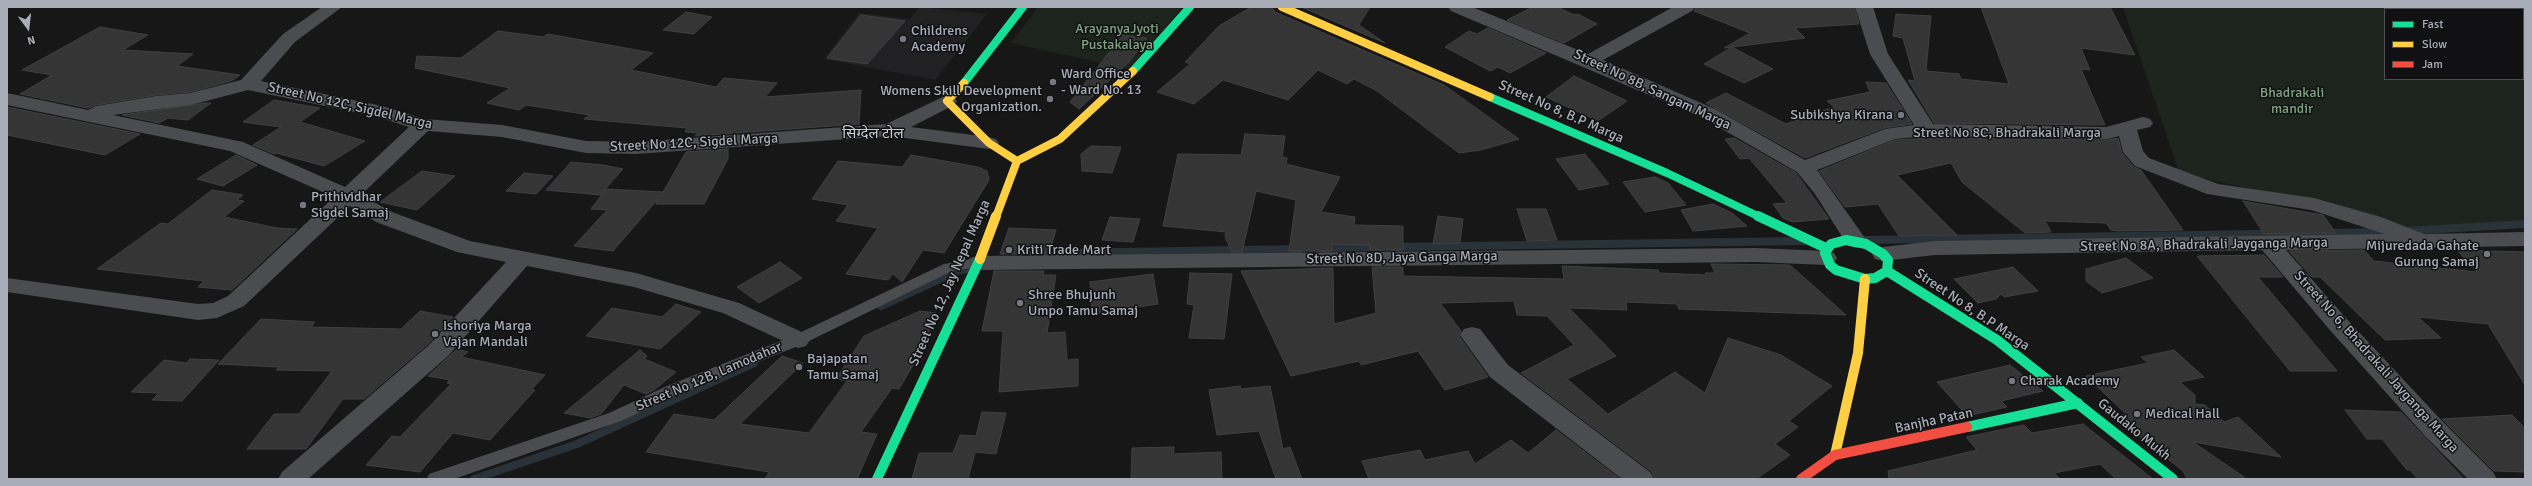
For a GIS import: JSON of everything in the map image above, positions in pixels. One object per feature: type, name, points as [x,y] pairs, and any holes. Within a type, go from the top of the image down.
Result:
[{"type":"main road","points":[[1023,7],[954,95],[947,101],[989,143],[1017,161],[1060,139],[1146,59],[1190,7]]},
{"type":"main road","name":"Street No 8, B.P Marga","points":[[1282,7],[1668,173],[1826,253],[1836,270],[1865,279]]},
{"type":"main road","name":"Street No 12, Jay Nepal Marga","points":[[877,479],[978,263],[1017,161]]},
{"type":"main road","points":[[1826,253],[1838,241],[1856,241]]},
{"type":"main road","name":"Street No 8, B.P Marga","points":[[1856,241],[1866,244],[1885,263],[1997,340],[2078,403]]},
{"type":"main road","points":[[1835,455],[1858,353],[1865,279],[1875,278],[1885,263]]},
{"type":"main road","name":"Banjha Patan","points":[[1801,479],[1835,455],[2078,403]]},
{"type":"main road","name":"Gaudako Mukh","points":[[2078,403],[2173,479]]},
{"type":"street","points":[[84,115],[156,102],[190,99],[248,84],[289,38],[333,7]]},
{"type":"street","points":[[1016,7],[1023,7]]},
{"type":"street","name":"Street No 8B, Sangam Marga","points":[[1457,7],[1590,61],[1708,113],[1804,168],[1823,191],[1856,241]]},
{"type":"street","points":[[1590,61],[1686,7]]},
{"type":"street","points":[[1864,7],[1879,54],[1927,130]]},
{"type":"street","name":"Street No 12C, Sigdel Marga","points":[[248,84],[382,112],[423,125],[502,131],[586,147],[636,148],[890,130],[947,101]]},
{"type":"street","points":[[7,99],[236,146],[348,196],[384,217],[465,247],[636,280],[731,308],[798,340]]},
{"type":"street","name":"Street No 8C, Bhadrakali Marga","points":[[1804,168],[1845,150],[1892,133],[1927,130],[2108,133],[2134,124],[2133,152],[2142,162],[2214,190],[2314,204],[2373,222],[2426,242]]},
{"type":"street","points":[[7,285],[198,312],[217,310],[236,301],[423,125]]},
{"type":"street","points":[[890,130],[989,143]]},
{"type":"street","name":"Street No 8A, Bhadrakali Jayganga Marga","points":[[1885,263],[1935,248],[2426,242],[2525,239]]},
{"type":"street","name":"Street No 6, Bhadrakali Jayganga Marga","points":[[2269,244],[2343,329],[2434,429],[2484,479]]},
{"type":"street","name":"Street No 8D, Jaya Ganga Marga","points":[[978,263],[1826,253]]},
{"type":"street","points":[[291,479],[354,427],[439,350],[522,258]]},
{"type":"street","points":[[1472,335],[1499,371],[1641,479]]},
{"type":"lane","name":"Street No 12B, Lamodahar","points":[[435,479],[615,417],[673,390],[798,340],[948,267],[978,263]]},
{"type":"shaded area","name":"Childrens Academy","points":[[919,7],[987,14],[935,80],[824,59],[859,13],[910,19]]},
{"type":"green space","name":"ArayanyaJyoti Pustakalaya","points":[[1038,7],[1183,7],[1129,69],[1011,43]]},
{"type":"green space","name":"Bhadrakali mandir","points":[[2123,7],[2525,7],[2525,224],[2406,235],[2318,204],[2179,173]]},
{"type":"building","points":[[1251,7],[1272,7],[1275,12],[1444,85],[1519,139],[1481,150],[1459,153],[1377,91],[1354,79],[1347,84],[1318,70],[1288,100],[1223,80],[1194,104],[1157,92],[1190,64],[1185,62],[1219,26]]},
{"type":"building","points":[[1301,7],[1370,7],[1359,25],[1385,43]]},
{"type":"building","points":[[1533,7],[1557,7],[1574,15],[1578,14],[1597,24],[1564,43],[1507,20]]},
{"type":"building","points":[[1696,7],[1854,7],[1859,24],[1795,28],[1805,38],[1724,48],[1750,33],[1694,11]]},
{"type":"building","points":[[1981,7],[2110,7],[2135,55],[2081,48],[2090,70],[2081,69],[2105,125],[1934,123],[1908,80],[1915,81],[1903,38],[1893,36],[1896,14],[1931,16],[1926,71],[1959,74],[1961,79],[2009,84]]},
{"type":"building","points":[[686,12],[712,17],[694,34],[663,30]]},
{"type":"building","points":[[861,15],[905,21],[867,64],[827,58]]},
{"type":"building","points":[[100,27],[148,35],[123,50],[193,54],[177,66],[240,75],[231,81],[190,92],[156,95],[96,105],[88,108],[20,94],[52,75],[22,70]]},
{"type":"building","points":[[1488,28],[1546,53],[1510,73],[1498,67],[1490,71],[1445,47],[1469,31],[1477,34]]},
{"type":"building","points":[[498,31],[543,37],[548,34],[653,53],[631,70],[716,87],[724,78],[777,83],[765,97],[861,90],[859,124],[695,136],[698,133],[685,132],[687,128],[584,119],[590,115],[526,105],[519,110],[487,103],[510,88],[415,68],[417,56],[461,58]]},
{"type":"building","points":[[1123,35],[1147,38],[1129,62],[1079,109],[1070,102]]},
{"type":"building","points":[[1732,47],[1773,69],[1744,83],[1704,64]]},
{"type":"building","points":[[1574,76],[1627,101],[1598,121],[1546,97]]},
{"type":"building","points":[[1866,82],[1886,83],[1912,124],[1884,128],[1805,158],[1706,103],[1726,93],[1786,124],[1834,107],[1827,101],[1870,92]]},
{"type":"building","points":[[274,100],[320,108],[300,122],[365,141],[324,166],[276,153],[274,154],[253,145],[281,127],[243,122]]},
{"type":"building","points":[[211,103],[188,120],[168,118],[159,123],[122,115]]},
{"type":"building","points":[[7,107],[140,134],[105,155],[7,135]]},
{"type":"building","points":[[1245,134],[1285,136],[1282,157],[1287,158],[1286,164],[1340,177],[1321,212],[1355,217],[1354,225],[1403,226],[1403,250],[1370,250],[1370,245],[1332,244],[1332,251],[1289,251],[1296,200],[1256,191],[1242,252],[1232,252],[1225,237],[1226,232],[1163,226],[1178,154],[1241,155]]},
{"type":"building","points":[[1734,138],[1796,173],[1829,219],[1792,222],[1783,218],[1773,204],[1787,203],[1749,158],[1740,159],[1725,139]]},
{"type":"building","points":[[1927,138],[2108,140],[2118,138],[2122,153],[2134,167],[2141,170],[2183,230],[2118,231],[2111,230],[2106,223],[2045,221],[2051,232],[2025,233],[1962,182],[1951,163],[1897,175],[1957,235],[1899,236],[1878,204],[1845,207],[1819,171],[1895,140]]},
{"type":"building","points":[[1091,146],[1121,147],[1112,173],[1082,171],[1081,154]]},
{"type":"building","points":[[728,149],[728,159],[704,204],[656,204],[658,199],[613,251],[574,246],[607,210],[591,209],[606,189],[663,192],[686,152]]},
{"type":"building","points":[[1585,154],[1609,184],[1579,190],[1556,159]]},
{"type":"building","points":[[236,155],[257,165],[223,186],[197,179]]},
{"type":"building","points":[[911,155],[978,167],[987,171],[989,180],[944,253],[923,250],[902,282],[893,274],[888,280],[846,274],[878,228],[836,221],[848,205],[812,199],[838,161],[902,167]]},
{"type":"building","points":[[571,162],[603,165],[623,169],[600,195],[546,190]]},
{"type":"building","points":[[422,171],[455,176],[417,210],[380,202]]},
{"type":"building","points":[[524,173],[553,176],[536,194],[506,191]]},
{"type":"building","points":[[1655,177],[1668,183],[1686,205],[1645,212],[1623,182]]},
{"type":"building","points":[[212,190],[243,195],[237,200],[244,201],[224,217],[277,228],[297,229],[232,290],[198,287],[204,281],[97,269],[161,223],[168,224]]},
{"type":"building","points":[[2243,201],[2323,215],[2336,233],[2264,234]]},
{"type":"building","points":[[1713,204],[1732,213],[1747,226],[1693,231],[1681,210]]},
{"type":"building","points":[[1517,209],[1546,209],[1557,240],[1527,241]]},
{"type":"building","points":[[1438,216],[1463,219],[1460,243],[1433,244]]},
{"type":"building","points":[[1110,217],[1140,219],[1133,242],[1102,240]]},
{"type":"building","points":[[1009,228],[1056,230],[1049,254],[1000,254]]},
{"type":"building","points":[[2364,250],[2374,261],[2477,272],[2457,250],[2525,252],[2525,385],[2488,324],[2418,317],[2441,338],[2385,340],[2320,277],[2312,277],[2289,251]]},
{"type":"building","points":[[2264,255],[2283,277],[2258,277],[2337,371],[2290,371],[2197,256]]},
{"type":"building","points":[[2126,258],[2153,278],[2102,293],[2086,281],[2086,269]]},
{"type":"building","points":[[780,262],[802,278],[759,303],[737,287]]},
{"type":"building","points":[[1711,264],[1790,265],[1846,315],[1679,309],[1677,304],[1626,302],[1627,310],[1569,308],[1616,356],[1567,379],[1608,414],[1675,372],[1705,393],[1728,338],[1781,355],[1832,386],[1789,421],[1798,427],[1775,444],[1790,455],[1756,479],[1655,479],[1651,471],[1521,373],[1574,345],[1547,316],[1517,315],[1514,301],[1440,303],[1461,331],[1459,336],[1488,377],[1445,390],[1418,351],[1361,365],[1359,361],[1291,376],[1241,271],[1333,268],[1334,324],[1376,313],[1372,267],[1403,267],[1403,276],[1564,279],[1562,266],[1658,270],[1659,273],[1706,275],[1705,273],[1715,273]]},
{"type":"building","points":[[2013,267],[2038,291],[2004,297],[2001,294],[1996,299],[1978,303],[1954,279]]},
{"type":"building","points":[[994,271],[1044,271],[1043,275],[1056,275],[1047,333],[1065,332],[1067,360],[1078,359],[1078,386],[999,392],[1003,331],[982,331]]},
{"type":"building","points":[[1190,273],[1232,274],[1224,339],[1189,338],[1194,305],[1187,304]]},
{"type":"building","points":[[1153,274],[1158,304],[1092,314],[1090,282]]},
{"type":"building","points":[[676,304],[701,312],[660,349],[586,336],[612,308],[662,317]]},
{"type":"building","points":[[420,311],[453,317],[429,343],[364,399],[343,399],[306,449],[247,449],[274,414],[299,414],[332,371],[276,370],[279,367],[218,364],[261,319],[315,322],[311,327],[401,329]]},
{"type":"building","points":[[920,311],[936,313],[923,348],[899,389],[892,388],[861,432],[877,434],[857,479],[765,479],[769,472],[646,452],[674,414],[714,420],[782,356],[803,363],[740,424],[809,433],[847,381],[836,379],[864,336]]},
{"type":"building","points":[[457,349],[468,352],[461,357],[545,375],[531,390],[535,390],[490,440],[453,433],[420,472],[366,465],[392,436],[400,437],[451,384],[447,383],[450,380],[428,376]]},
{"type":"building","points":[[640,350],[647,356],[644,359],[676,372],[654,390],[646,394],[624,385],[601,414],[590,418],[564,413]]},
{"type":"building","points":[[2174,350],[2204,377],[2180,382],[2195,395],[2195,404],[2205,405],[2224,422],[2238,417],[2281,457],[2193,442],[2247,479],[2187,479],[2183,471],[2114,417],[2126,414],[2086,376],[2148,363],[2141,357]]},
{"type":"building","points":[[190,359],[219,360],[182,401],[152,400],[159,393],[131,392],[164,360],[187,363]]},
{"type":"building","points":[[2010,365],[2043,391],[2001,401],[2007,407],[1967,416],[1937,382]]},
{"type":"building","points":[[1240,386],[1241,389],[1270,386],[1283,449],[1290,447],[1302,479],[1276,479],[1259,431],[1217,435],[1209,390]]},
{"type":"building","points":[[2345,410],[2401,412],[2464,479],[2418,479],[2410,470],[2407,470],[2382,439],[2367,439]]},
{"type":"building","points":[[982,412],[1006,413],[996,454],[975,452],[968,479],[912,479],[919,453],[953,453],[960,435],[976,436]]},
{"type":"building","points":[[2512,415],[2525,428],[2525,472],[2494,471],[2442,419]]},
{"type":"building","points":[[2083,424],[2153,479],[2116,479],[2100,464],[2054,473],[2060,479],[1889,479],[1888,471],[1977,450],[1966,437],[2024,425],[2032,433]]},
{"type":"building","points":[[1556,430],[1620,479],[1369,479],[1362,461],[1420,450],[1425,460],[1468,451],[1475,464],[1511,440],[1528,453]]},
{"type":"building","points":[[1174,447],[1173,454],[1221,452],[1222,479],[1131,479],[1132,448]]},
{"type":"waterway","points":[[2405,231],[2525,224]]},
{"type":"waterway","points":[[1865,240],[2390,232]]},
{"type":"waterway","points":[[1393,247],[1804,241]]},
{"type":"waterway","points":[[1321,248],[1380,247]]},
{"type":"waterway","points":[[1040,257],[1066,253],[1300,249]]},
{"type":"waterway","points":[[881,306],[957,271],[973,268]]},
{"type":"waterway","points":[[474,479],[577,444],[754,363]]},
{"type":"traffic: fast","points":[[964,83],[1023,7]]},
{"type":"traffic: fast","points":[[1133,71],[1190,7]]},
{"type":"traffic: fast","points":[[1490,97],[1667,173],[1826,248]]},
{"type":"traffic: fast","points":[[1846,240],[1866,244],[1883,254],[1888,260],[1887,271],[1875,278],[1865,279],[1836,270],[1830,265],[1825,253],[1831,244],[1846,240]]},
{"type":"traffic: fast","points":[[877,479],[980,259]]},
{"type":"traffic: fast","points":[[1887,271],[1997,340],[2173,479]]},
{"type":"traffic: fast","points":[[1967,427],[2078,403]]},
{"type":"traffic: slow","points":[[1282,7],[1490,97]]},
{"type":"traffic: slow","points":[[1017,161],[1060,139],[1133,71]]},
{"type":"traffic: slow","points":[[964,83],[947,101],[989,143],[1017,161],[980,259]]},
{"type":"traffic: slow","points":[[1835,455],[1858,353],[1865,279]]},
{"type":"traffic: jam","points":[[1801,479],[1835,455],[1967,427]]},
{"type":"place","name":"Childrens Academy","points":[[903,39]]},
{"type":"place","name":"Ward Office - Ward No. 13","points":[[1053,82]]},
{"type":"place","name":"Womens Skill Development Organization.","points":[[1050,99]]},
{"type":"place","name":"Subikshya Kirana","points":[[1901,115]]},
{"type":"place","name":"Prithividhar Sigdel Samaj","points":[[303,205]]},
{"type":"place","name":"Kriti Trade Mart","points":[[1009,250]]},
{"type":"place","name":"Mijuredada Gahate Gurung Samaj","points":[[2487,254]]},
{"type":"place","name":"Shree Bhujunh Umpo Tamu Samaj","points":[[1020,303]]},
{"type":"place","name":"Ishoriya Marga Vajan Mandali","points":[[435,334]]},
{"type":"place","name":"Bajapatan Tamu Samaj","points":[[799,367]]},
{"type":"place","name":"Charak Academy","points":[[2012,381]]},
{"type":"place","name":"Medical Hall","points":[[2137,414]]},
{"type":"district","name":"सिग्देल टोल","points":[[873,134]]}]
